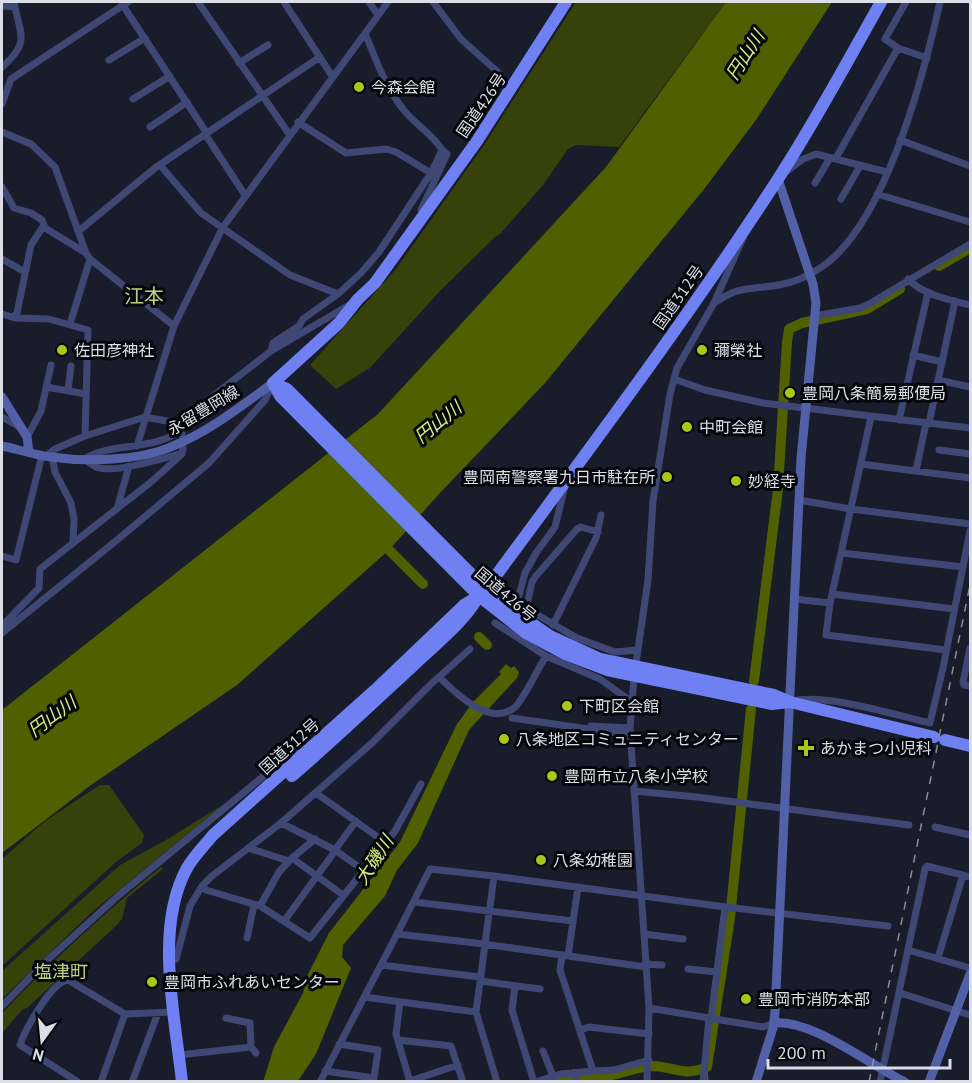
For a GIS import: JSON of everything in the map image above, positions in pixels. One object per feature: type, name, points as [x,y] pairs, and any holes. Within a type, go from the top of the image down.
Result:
[{"type":"highway","name":"国道426号","points":[[566,2],[509,93],[421,221],[375,283],[358,299],[339,323],[273,383],[506,616],[526,633],[565,654],[607,670],[634,672],[772,704],[790,702],[970,746]]},
{"type":"highway","name":"国道312号","points":[[182,1082],[169,956],[169,923],[186,870],[213,835],[367,698],[464,605],[483,592],[675,331],[746,227],[780,176],[881,2]]},
{"type":"street","points":[[198,2],[289,134]]},
{"type":"street","points":[[284,2],[332,76]]},
{"type":"street","points":[[369,2],[378,15]]},
{"type":"street","points":[[137,446],[174,326],[223,227],[388,2]]},
{"type":"street","points":[[434,2],[472,51],[501,75]]},
{"type":"street","points":[[906,2],[885,39],[898,48],[927,58]]},
{"type":"street","points":[[714,303],[735,292],[780,285],[810,274],[842,249],[865,218],[900,140],[927,58],[939,2]]},
{"type":"street","points":[[2,104],[11,80],[124,3],[245,195]]},
{"type":"street","points":[[2,6],[15,4],[21,31],[21,44],[16,54],[2,67],[11,80]]},
{"type":"street","points":[[365,33],[387,85],[396,100],[419,127],[447,154],[419,215],[421,221]]},
{"type":"street","points":[[109,60],[145,39]]},
{"type":"street","points":[[239,63],[268,45]]},
{"type":"street","points":[[815,183],[833,158],[898,48]]},
{"type":"street","points":[[80,231],[160,165],[320,57]]},
{"type":"street","points":[[133,99],[170,76]]},
{"type":"street","points":[[150,127],[187,102]]},
{"type":"street","points":[[298,122],[346,153],[386,149],[396,152],[431,173]]},
{"type":"street","points":[[2,132],[31,144],[55,167],[80,231],[88,256],[69,324]]},
{"type":"street","points":[[900,140],[970,166]]},
{"type":"street","points":[[271,351],[273,343],[299,326],[303,319],[338,294],[379,252],[431,173],[442,150]]},
{"type":"street","points":[[756,1082],[774,1023],[799,500],[816,303],[810,274],[780,176],[816,154],[887,172]]},
{"type":"street","points":[[160,165],[201,213],[290,275],[338,294]]},
{"type":"street","points":[[841,199],[860,166]]},
{"type":"street","points":[[2,187],[14,208],[31,213],[42,220],[45,228],[88,256],[174,326]]},
{"type":"street","points":[[877,194],[970,222]]},
{"type":"street","points":[[13,317],[17,313],[31,245],[44,225]]},
{"type":"street","points":[[647,1082],[649,1008],[630,732],[634,672],[644,611],[653,501],[674,379],[682,357],[714,303],[716,294],[742,243],[746,227]]},
{"type":"street","points":[[815,320],[860,308],[910,282],[970,244]]},
{"type":"street","points":[[2,259],[25,272]]},
{"type":"street","points":[[910,282],[928,292],[970,305]]},
{"type":"street","points":[[899,420],[928,292]]},
{"type":"street","points":[[2,626],[39,588],[40,569],[117,509],[182,451],[129,466],[96,467],[84,459],[95,452],[170,439],[182,430],[186,417],[271,351],[358,299]]},
{"type":"street","points":[[916,471],[955,301]]},
{"type":"street","points":[[2,314],[13,317],[49,319],[88,330],[85,436]]},
{"type":"street","points":[[914,355],[942,362]]},
{"type":"street","points":[[25,433],[41,411],[51,365]]},
{"type":"street","points":[[68,391],[71,366]]},
{"type":"street","points":[[674,379],[735,398],[783,407],[828,410],[970,428]]},
{"type":"street","points":[[938,380],[970,387]]},
{"type":"street","points":[[2,633],[209,462],[266,400],[273,383]]},
{"type":"street","name":"永留豊岡線","points":[[2,446],[47,456],[84,459],[135,456],[171,447],[213,425],[273,383]]},
{"type":"street","points":[[46,387],[87,394]]},
{"type":"street","points":[[2,397],[25,433],[29,452]]},
{"type":"street","points":[[2,417],[25,433]]},
{"type":"street","points":[[2,556],[16,560],[47,456],[55,449],[85,436],[145,417],[182,430]]},
{"type":"street","points":[[871,417],[830,603],[826,635],[946,650]]},
{"type":"street","points":[[939,450],[970,454]]},
{"type":"street","points":[[47,456],[71,503],[74,519],[73,542]]},
{"type":"street","points":[[861,464],[970,478]]},
{"type":"street","points":[[117,509],[129,466]]},
{"type":"street","points":[[506,616],[536,553],[555,527],[566,481]]},
{"type":"street","points":[[799,500],[970,524]]},
{"type":"street","points":[[553,625],[598,532],[601,515]]},
{"type":"street","points":[[526,609],[532,582],[577,529],[581,527],[598,532]]},
{"type":"street","points":[[790,702],[804,698],[824,700],[930,723],[970,531]]},
{"type":"street","points":[[842,553],[963,567]]},
{"type":"street","points":[[832,594],[954,609]]},
{"type":"street","points":[[794,599],[830,603]]},
{"type":"street","points":[[506,616],[526,609],[577,638],[603,649],[615,652],[637,650]]},
{"type":"street","points":[[506,616],[546,656],[600,679],[632,702]]},
{"type":"street","points":[[970,648],[963,682],[964,685],[970,686]]},
{"type":"street","points":[[169,956],[176,959],[190,906],[202,886],[316,793],[470,649]]},
{"type":"street","points":[[439,677],[468,702],[490,714],[501,713],[516,707],[546,656]]},
{"type":"street","points":[[513,718],[587,729],[595,725],[630,732]]},
{"type":"street","points":[[2,1006],[51,956],[112,902],[265,775],[297,753]]},
{"type":"street","points":[[202,886],[206,890],[257,905],[285,920],[310,939],[395,831],[421,784]]},
{"type":"street","points":[[634,791],[697,796],[909,825]]},
{"type":"street","points":[[316,793],[386,843]]},
{"type":"street","points":[[285,920],[356,821]]},
{"type":"street","points":[[281,823],[335,850],[363,870]]},
{"type":"street","points":[[936,827],[970,835]]},
{"type":"street","points":[[248,938],[257,905],[279,872],[315,839]]},
{"type":"street","points":[[248,848],[290,860],[343,895]]},
{"type":"street","points":[[880,1082],[927,866],[967,876],[938,958]]},
{"type":"street","points":[[320,1082],[430,868],[888,926]]},
{"type":"street","points":[[494,876],[476,1012],[498,1082]]},
{"type":"street","points":[[578,887],[573,921],[560,970],[593,1071]]},
{"type":"street","points":[[414,902],[573,921]]},
{"type":"street","points":[[703,1082],[725,907]]},
{"type":"street","points":[[398,934],[646,965],[662,965]]},
{"type":"street","points":[[644,934],[682,939]]},
{"type":"street","points":[[908,950],[970,968]]},
{"type":"street","points":[[381,965],[540,989]]},
{"type":"street","points":[[688,969],[717,972]]},
{"type":"street","points":[[929,1082],[970,974]]},
{"type":"street","points":[[78,1082],[20,1045],[50,993],[62,981],[68,980],[125,1014],[174,1012]]},
{"type":"street","points":[[515,986],[512,1010],[535,1082],[552,1076],[576,1077],[593,1071],[614,1070],[649,1060]]},
{"type":"street","points":[[900,993],[970,1015]]},
{"type":"street","points":[[364,997],[476,1012]]},
{"type":"street","points":[[399,1002],[396,1034],[410,1081],[458,1065]]},
{"type":"street","points":[[649,1008],[763,1027],[784,1022],[797,1024],[905,1082]]},
{"type":"street","points":[[132,1082],[158,1013]]},
{"type":"street","points":[[100,1082],[125,1014]]},
{"type":"street","points":[[179,1055],[254,1050],[250,1023],[226,1018]]},
{"type":"street","points":[[580,1030],[589,1027],[649,1034]]},
{"type":"street","points":[[398,1040],[452,1046],[463,1082]]},
{"type":"street","points":[[325,1071],[374,1078],[378,1050],[339,1044]]},
{"type":"street","points":[[543,1051],[552,1076]]},
{"type":"shaded area","points":[[576,2],[726,2],[619,147],[576,145],[568,149],[543,185],[500,234],[439,292],[370,368],[336,389],[310,365],[396,269],[484,145]]},
{"type":"shaded area","points":[[100,785],[109,785],[144,835],[142,843],[116,862],[2,966],[2,859],[45,821]]},
{"type":"shaded area","points":[[224,804],[92,912],[2,999],[2,971],[120,865]]},
{"type":"shaded area","points":[[161,867],[163,869],[127,898],[122,919],[117,925],[27,1008],[23,1009],[2,1033],[2,1013],[79,937]]},
{"type":"water","name":"円山川","points":[[726,2],[832,2],[756,120],[705,188],[545,383],[389,550],[237,685],[91,785],[2,853],[2,710],[378,414],[606,167]]},
{"type":"water","points":[[506,664],[511,668],[514,666],[519,672],[517,678],[469,730],[418,843],[397,870],[385,896],[343,945],[342,957],[351,968],[316,1054],[298,1081],[263,1082],[274,1047],[303,993],[308,974],[329,933],[400,842],[457,724],[473,702],[501,674],[499,672]]},
{"type":"waterway","points":[[939,266],[970,248]]},
{"type":"waterway","points":[[754,681],[778,489],[789,329],[802,323],[867,309],[900,289]]},
{"type":"waterway","name":"大磯川","points":[[382,540],[423,584]]},
{"type":"waterway","name":"大磯川","points":[[479,637],[487,645]]},
{"type":"waterway","points":[[557,1082],[607,1076],[647,1066],[685,1071],[707,1067],[730,918],[751,709]]},
{"type":"waterway","points":[[707,1070],[708,1082]]},
{"type":"railway","points":[[869,1082],[970,585]]},
{"type":"place","name":"今森会館","points":[[359,87]]},
{"type":"place","name":"佐田彦神社","points":[[62,350]]},
{"type":"place","name":"彌榮社","points":[[702,350]]},
{"type":"place","name":"豊岡八条簡易郵便局","points":[[790,393]]},
{"type":"place","name":"中町会館","points":[[687,427]]},
{"type":"place","name":"豊岡南警察署九日市駐在所","points":[[667,477]]},
{"type":"place","name":"妙経寺","points":[[736,481]]},
{"type":"place","name":"下町区会館","points":[[567,706]]},
{"type":"place","name":"八条地区コミュニティセンター","points":[[504,739]]},
{"type":"place","name":"あかまつ小児科","points":[[806,748]]},
{"type":"place","name":"豊岡市立八条小学校","points":[[552,776]]},
{"type":"place","name":"八条幼稚園","points":[[541,860]]},
{"type":"place","name":"豊岡市ふれあいセンター","points":[[152,982]]},
{"type":"place","name":"豊岡市消防本部","points":[[746,999]]},
{"type":"district","name":"江本","points":[[144,296]]},
{"type":"district","name":"塩津町","points":[[61,971]]}]
